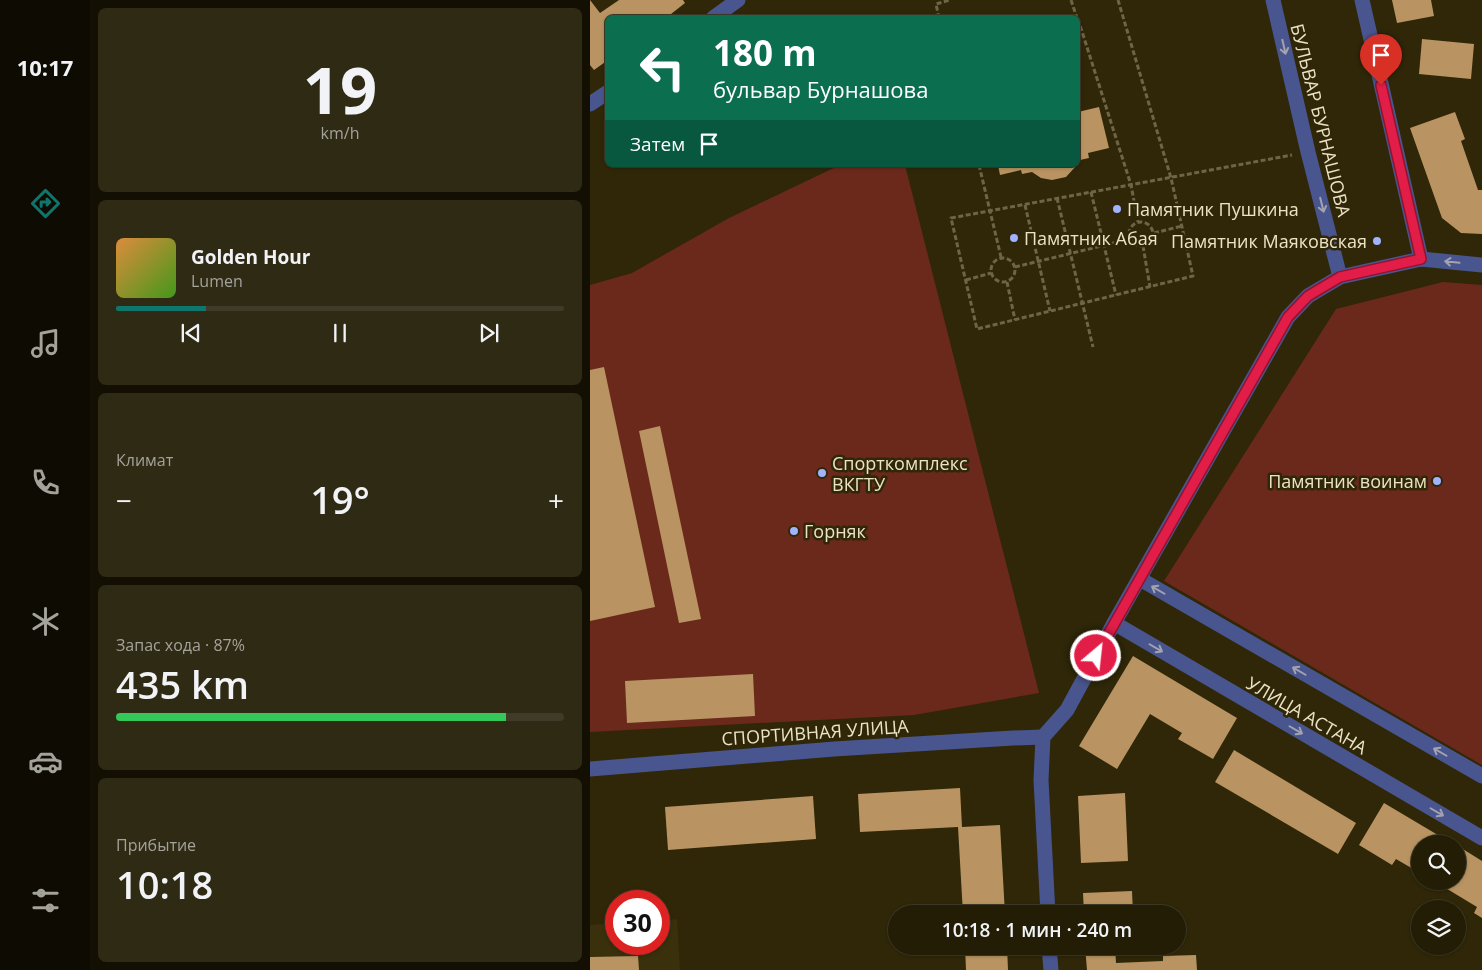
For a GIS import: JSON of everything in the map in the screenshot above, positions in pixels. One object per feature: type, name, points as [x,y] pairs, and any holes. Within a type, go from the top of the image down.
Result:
[{"type":"street","points":[[717,15],[738,0]]},
{"type":"street","name":"БУЛЬВАР БУРНАШОВА","points":[[1273,0],[1308,152],[1340,277]]},
{"type":"street","points":[[1362,0],[1421,259]]},
{"type":"street","points":[[590,104],[605,94]]},
{"type":"street","points":[[1048,905],[1041,780],[1043,737],[1067,710],[1114,623],[1288,317],[1308,296],[1340,277],[1421,259],[1482,265]]},
{"type":"street","name":"УЛИЦА АСТАНА","points":[[1140,579],[1482,776]]},
{"type":"street","name":"УЛИЦА АСТАНА","points":[[1114,623],[1482,838]]},
{"type":"street","name":"СПОРТИВНАЯ УЛИЦА","points":[[590,769],[834,749],[1043,737]]},
{"type":"street","points":[[1050,955],[1051,970]]},
{"type":"path","points":[[938,15],[936,4],[950,0]]},
{"type":"path","points":[[1071,0],[1076,15]]},
{"type":"path","points":[[1118,0],[1171,178],[1193,276],[977,329],[951,218],[1025,205],[1057,198],[1171,178],[1308,152]]},
{"type":"path","points":[[1080,27],[1131,185],[1138,222]]},
{"type":"path","points":[[980,167],[1001,257]]},
{"type":"path","points":[[1092,192],[1116,295]]},
{"type":"path","points":[[1057,198],[1093,347]]},
{"type":"path","points":[[1025,205],[1050,311]]},
{"type":"path","points":[[1138,222],[1148,223],[1154,233],[1148,245],[1143,246],[1135,245],[1128,234],[1130,228],[1138,222]]},
{"type":"path","points":[[1154,233],[1182,226]]},
{"type":"path","points":[[1015,267],[1130,239]]},
{"type":"path","points":[[1143,246],[1150,286]]},
{"type":"path","points":[[1001,257],[1010,258],[1015,267],[1014,276],[1006,282],[997,281],[991,273],[992,264],[1001,257]]},
{"type":"path","points":[[966,280],[991,273]]},
{"type":"path","points":[[1006,282],[1015,320]]},
{"type":"shaded area","name":"Горняк","points":[[836,167],[906,167],[1039,693],[914,715],[590,732],[590,285],[632,273],[729,218]]},
{"type":"shaded area","points":[[1443,282],[1482,285],[1482,765],[1164,581],[1336,309]]},
{"type":"shaded area","points":[[677,919],[680,970],[590,970],[590,925],[605,924],[605,955],[670,955],[670,920]]},
{"type":"building","points":[[590,0],[600,13],[619,0],[683,0],[685,3],[670,15],[605,15],[605,62],[594,70],[590,65]]},
{"type":"building","points":[[1392,0],[1431,0],[1434,16],[1397,23]]},
{"type":"building","points":[[1422,39],[1474,44],[1471,79],[1419,74]]},
{"type":"building","points":[[1099,107],[1109,148],[1088,153],[1089,158],[1080,160],[1080,112]]},
{"type":"building","points":[[1455,112],[1465,139],[1461,141],[1478,190],[1482,190],[1482,234],[1461,233],[1442,218],[1410,128]]},
{"type":"building","points":[[998,167],[1075,167],[1066,177],[1052,180],[1041,178],[1032,172],[1022,174],[1021,170],[1000,175]]},
{"type":"building","points":[[604,367],[655,607],[590,621],[590,370]]},
{"type":"building","points":[[660,426],[701,619],[679,623],[639,431]]},
{"type":"building","points":[[1133,656],[1237,718],[1213,759],[1178,739],[1182,733],[1150,714],[1117,769],[1079,746]]},
{"type":"building","points":[[753,674],[755,716],[627,723],[625,681]]},
{"type":"building","points":[[1234,750],[1356,823],[1338,854],[1215,782]]},
{"type":"building","points":[[960,788],[962,827],[1000,825],[1004,905],[962,905],[958,827],[860,832],[858,794]]},
{"type":"building","points":[[1125,793],[1128,861],[1081,863],[1078,796]]},
{"type":"building","points":[[813,796],[816,839],[668,850],[665,807]]},
{"type":"building","points":[[1384,803],[1438,835],[1411,835],[1411,868],[1396,859],[1392,865],[1359,845]]},
{"type":"building","points":[[1466,851],[1482,861],[1482,918],[1474,913],[1477,907],[1449,890],[1466,890]]},
{"type":"building","points":[[1132,891],[1133,905],[1084,905],[1083,893]]},
{"type":"building","points":[[965,955],[1007,955],[1008,970],[966,970]]},
{"type":"building","points":[[1086,955],[1116,955],[1116,963],[1163,961],[1163,956],[1196,955],[1197,970],[1087,970]]},
{"type":"building","points":[[638,956],[639,970],[590,970],[590,957]]},
{"type":"place","name":"Памятник Пушкина","points":[[1117,209]]},
{"type":"place","name":"Памятник Абая","points":[[1014,238]]},
{"type":"place","name":"Памятник Маяковская","points":[[1377,241]]},
{"type":"place","name":"Спорткомплекс ВКГТУ","points":[[822,473]]},
{"type":"place","name":"Памятник воинам","points":[[1437,481]]},
{"type":"place","name":"Горняк","points":[[794,531]]},
{"type":"route","points":[[1096,656],[1288,317],[1308,296],[1340,277],[1421,259],[1381,85]]}]
